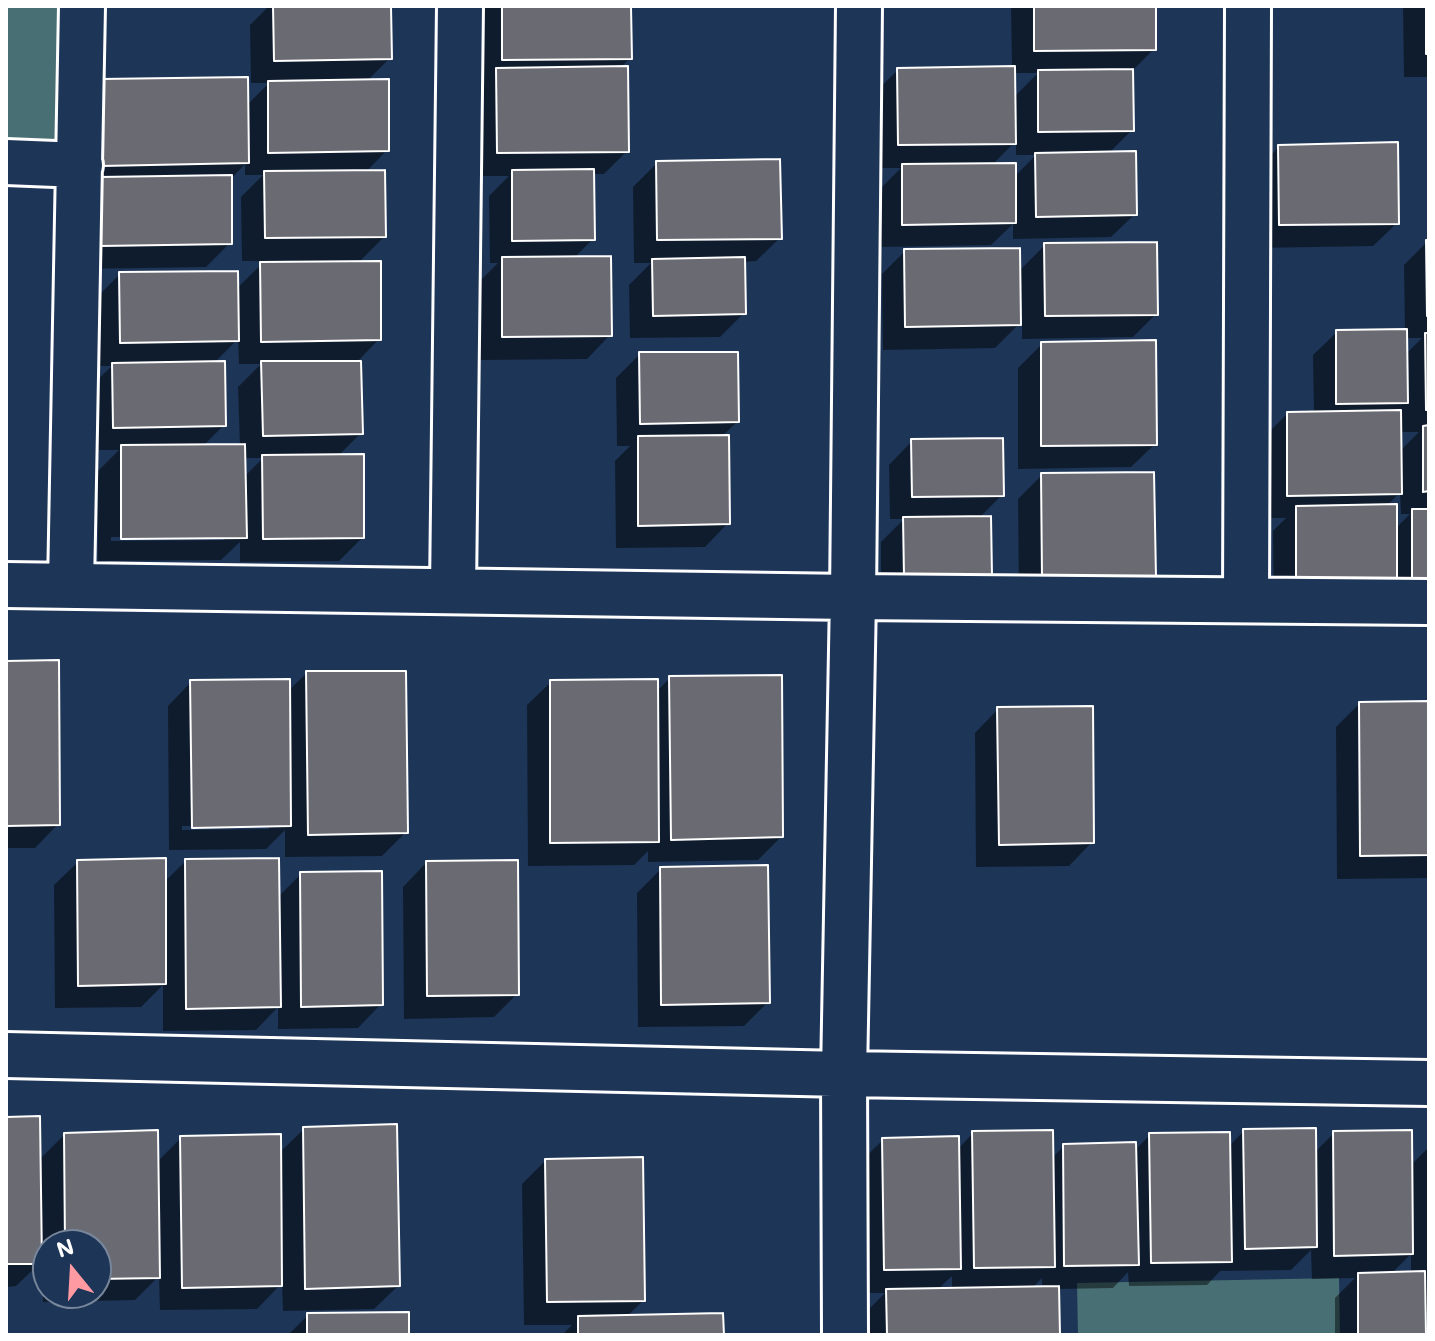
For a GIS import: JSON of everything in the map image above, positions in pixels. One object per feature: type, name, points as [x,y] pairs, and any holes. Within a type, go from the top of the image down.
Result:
[{"type":"street","points":[[71,586],[82,6]]},
{"type":"street","points":[[453,590],[460,6]]},
{"type":"street","points":[[845,1335],[844,1074],[859,6]]},
{"type":"street","points":[[1246,600],[1248,6]]},
{"type":"street","points":[[6,162],[80,165]]},
{"type":"street","points":[[6,585],[1429,602]]},
{"type":"street","points":[[6,1055],[844,1074],[1429,1083]]},
{"type":"green space","points":[[6,6],[62,6],[62,146],[6,144]]},
{"type":"green space","points":[[1339,1278],[1340,1335],[1078,1335],[1077,1283]]},
{"type":"building","points":[[273,6],[391,6],[392,59],[274,61]]},
{"type":"building","points":[[502,6],[631,6],[632,59],[502,60]]},
{"type":"building","points":[[1034,6],[1156,6],[1156,50],[1034,51]]},
{"type":"building","points":[[1426,6],[1429,6],[1429,54],[1426,54]]},
{"type":"building","points":[[628,66],[629,152],[497,153],[496,68]]},
{"type":"building","points":[[1015,66],[1016,144],[898,145],[897,68]]},
{"type":"building","points":[[1133,69],[1134,131],[1038,132],[1038,70]]},
{"type":"building","points":[[248,77],[249,163],[101,166],[101,79]]},
{"type":"building","points":[[389,79],[389,151],[268,153],[268,81]]},
{"type":"building","points":[[1398,142],[1399,224],[1279,225],[1278,145]]},
{"type":"building","points":[[1136,151],[1137,215],[1036,217],[1035,153]]},
{"type":"building","points":[[780,159],[782,239],[657,240],[656,161]]},
{"type":"building","points":[[1016,163],[1016,223],[902,225],[902,164]]},
{"type":"building","points":[[594,169],[595,240],[512,241],[512,170]]},
{"type":"building","points":[[385,170],[386,237],[265,238],[264,171]]},
{"type":"building","points":[[232,175],[232,244],[100,246],[99,177]]},
{"type":"building","points":[[1426,240],[1429,240],[1429,316],[1427,316]]},
{"type":"building","points":[[1157,242],[1158,315],[1045,316],[1044,243]]},
{"type":"building","points":[[1020,248],[1021,325],[905,327],[904,249]]},
{"type":"building","points":[[611,256],[612,336],[502,337],[502,257]]},
{"type":"building","points":[[745,257],[746,314],[653,316],[652,259]]},
{"type":"building","points":[[381,261],[381,340],[261,342],[260,262]]},
{"type":"building","points":[[238,271],[239,341],[120,343],[119,272]]},
{"type":"building","points":[[1407,329],[1408,403],[1336,404],[1336,330]]},
{"type":"building","points":[[1425,333],[1429,333],[1429,410],[1426,410]]},
{"type":"building","points":[[1156,340],[1157,445],[1041,446],[1041,342]]},
{"type":"building","points":[[639,352],[738,352],[739,422],[640,424]]},
{"type":"building","points":[[225,361],[226,426],[113,428],[112,363]]},
{"type":"building","points":[[261,361],[361,361],[363,434],[263,436]]},
{"type":"building","points":[[1401,410],[1402,494],[1287,496],[1287,412]]},
{"type":"building","points":[[1429,425],[1429,491],[1423,492],[1423,426]]},
{"type":"building","points":[[729,435],[730,524],[638,526],[638,436]]},
{"type":"building","points":[[1003,438],[1004,496],[912,497],[911,439]]},
{"type":"building","points":[[245,444],[247,538],[121,539],[121,445]]},
{"type":"building","points":[[364,454],[364,538],[263,539],[262,455]]},
{"type":"building","points":[[1154,472],[1156,577],[1042,579],[1041,473]]},
{"type":"building","points":[[1397,504],[1397,584],[1296,586],[1296,506]]},
{"type":"building","points":[[1412,509],[1429,509],[1429,591],[1412,591]]},
{"type":"building","points":[[991,516],[992,576],[904,577],[903,517]]},
{"type":"building","points":[[59,660],[60,825],[6,826],[6,661]]},
{"type":"building","points":[[306,671],[406,671],[408,833],[308,835]]},
{"type":"building","points":[[782,675],[783,837],[671,840],[669,676]]},
{"type":"building","points":[[290,679],[291,826],[192,828],[190,680]]},
{"type":"building","points":[[658,679],[659,842],[550,843],[550,680]]},
{"type":"building","points":[[1429,701],[1429,855],[1360,856],[1359,702]]},
{"type":"building","points":[[1093,706],[1094,843],[999,845],[997,707]]},
{"type":"building","points":[[166,858],[166,984],[78,986],[77,860]]},
{"type":"building","points":[[279,858],[281,1007],[186,1009],[185,859]]},
{"type":"building","points":[[518,860],[519,995],[427,996],[426,861]]},
{"type":"building","points":[[768,865],[770,1003],[661,1005],[660,867]]},
{"type":"building","points":[[382,871],[383,1005],[301,1007],[300,872]]},
{"type":"building","points":[[40,1116],[42,1229],[32,1229],[32,1264],[6,1264],[6,1117]]},
{"type":"building","points":[[397,1124],[400,1286],[305,1289],[303,1127]]},
{"type":"building","points":[[1316,1128],[1317,1247],[1245,1249],[1243,1129]]},
{"type":"building","points":[[158,1130],[160,1278],[112,1279],[112,1229],[65,1229],[64,1133]]},
{"type":"building","points":[[1053,1130],[1055,1267],[974,1268],[972,1131]]},
{"type":"building","points":[[1412,1130],[1413,1254],[1334,1256],[1333,1131]]},
{"type":"building","points":[[1230,1132],[1232,1262],[1151,1263],[1149,1133]]},
{"type":"building","points":[[281,1134],[282,1286],[182,1288],[180,1136]]},
{"type":"building","points":[[959,1136],[961,1269],[884,1270],[882,1138]]},
{"type":"building","points":[[1136,1142],[1139,1265],[1064,1266],[1063,1144]]},
{"type":"building","points":[[643,1157],[645,1301],[547,1302],[545,1159]]},
{"type":"building","points":[[1425,1271],[1426,1335],[1358,1335],[1358,1273]]},
{"type":"building","points":[[1059,1286],[1060,1335],[887,1335],[886,1289]]},
{"type":"building","points":[[409,1312],[409,1335],[307,1335],[307,1313]]},
{"type":"building","points":[[723,1313],[724,1335],[578,1335],[578,1316]]}]
